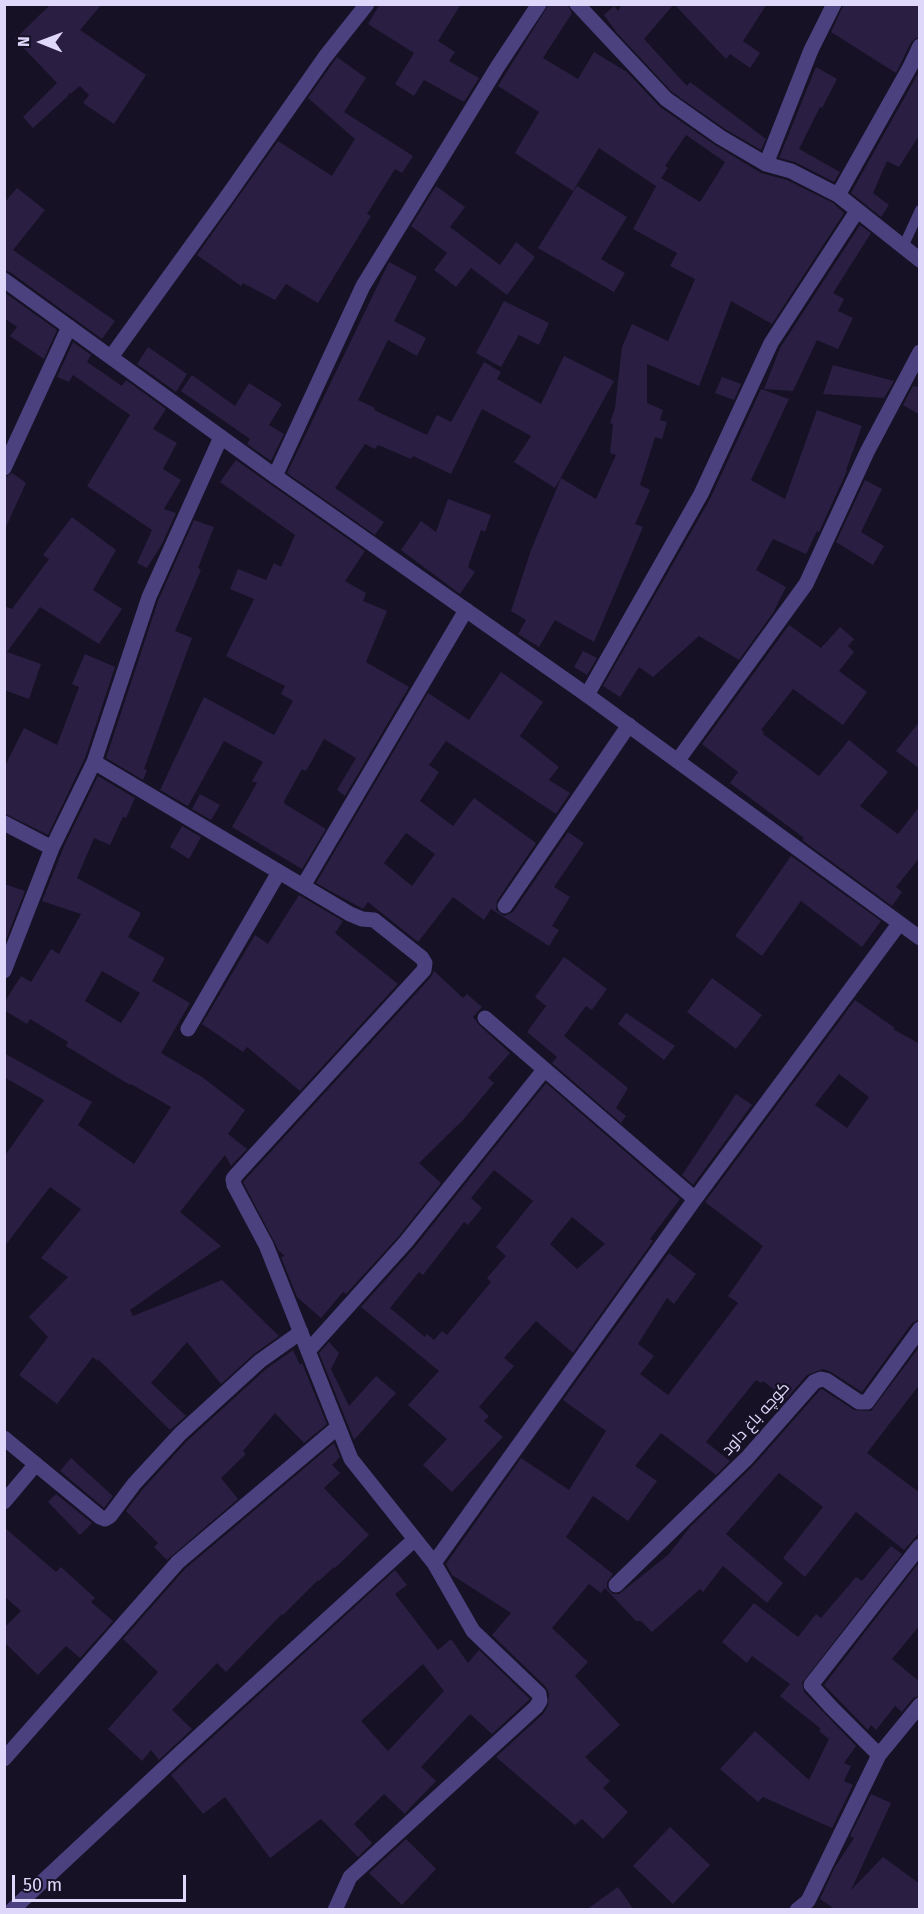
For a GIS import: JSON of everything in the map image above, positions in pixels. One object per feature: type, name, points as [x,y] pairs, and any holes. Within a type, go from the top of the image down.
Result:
[{"type":"street","points":[[111,357],[325,57],[367,4]]},
{"type":"street","points":[[275,476],[363,286],[538,4]]},
{"type":"street","points":[[578,4],[666,99],[720,137],[766,164],[791,171],[838,195],[920,260]]},
{"type":"street","points":[[766,164],[811,50],[834,4]]},
{"type":"street","points":[[838,195],[910,68],[920,46]]},
{"type":"street","points":[[587,695],[701,494],[771,343],[858,211]]},
{"type":"street","points":[[4,280],[275,476],[678,760],[920,938]]},
{"type":"street","points":[[4,468],[69,327]]},
{"type":"street","points":[[678,760],[806,584],[867,452],[920,352]]},
{"type":"street","points":[[4,971],[52,848],[94,762],[148,597],[221,437]]},
{"type":"street","points":[[303,886],[466,610]]},
{"type":"street","points":[[505,906],[629,725]]},
{"type":"street","points":[[94,762],[350,914],[362,919],[374,920],[422,958],[425,963],[424,970],[233,1179],[266,1245],[351,1459],[434,1563],[473,1631],[539,1694],[540,1701],[350,1877],[335,1910]]},
{"type":"street","points":[[4,823],[52,848]]},
{"type":"street","points":[[188,1029],[279,872]]},
{"type":"street","points":[[434,1563],[694,1199],[899,924]]},
{"type":"street","points":[[485,1018],[694,1199]]},
{"type":"street","points":[[308,1351],[406,1242],[544,1070]]},
{"type":"street","name":"کوچه باغ داود","points":[[616,1585],[747,1458],[814,1382],[821,1379],[826,1380],[859,1402],[867,1402],[920,1329]]},
{"type":"street","points":[[4,1438],[105,1519],[180,1434],[260,1360],[301,1332]]},
{"type":"street","points":[[4,1759],[178,1563],[338,1427]]},
{"type":"street","points":[[4,1502],[36,1464]]},
{"type":"street","points":[[12,1910],[415,1539]]},
{"type":"street","points":[[879,1755],[811,1686],[920,1546]]},
{"type":"street","points":[[808,1907],[879,1755],[920,1705]]},
{"type":"lane","points":[[903,247],[920,210]]},
{"type":"building","points":[[51,4],[102,4],[80,30],[146,75],[114,124],[83,103],[89,95],[80,86],[69,93],[33,128],[23,117],[57,83],[15,39]]},
{"type":"building","points":[[380,4],[461,4],[438,41],[455,52],[449,61],[479,78],[464,102],[424,80],[414,96],[395,84],[414,53],[368,24]]},
{"type":"building","points":[[549,4],[567,4],[572,13],[543,58],[578,79],[594,52],[627,72],[660,107],[715,145],[761,173],[787,180],[833,203],[844,213],[772,324],[731,301],[699,386],[647,364],[647,403],[663,410],[660,420],[667,422],[662,439],[655,437],[640,485],[650,490],[635,524],[643,527],[594,642],[555,620],[539,647],[518,634],[526,620],[511,611],[531,550],[561,478],[596,499],[616,455],[610,453],[613,424],[610,423],[615,408],[622,347],[632,324],[668,341],[695,279],[670,266],[677,253],[633,229],[660,179],[656,186],[599,148],[573,191],[515,153],[539,112],[498,86]],"holes":[[[686,135],[725,162],[700,202],[661,178],[668,168],[665,166]]]},
{"type":"building","points":[[622,4],[674,4],[644,39],[687,86],[690,82],[766,139],[761,150],[725,129],[672,92],[617,33],[604,15],[614,6],[618,11]]},
{"type":"building","points":[[674,4],[767,4],[743,41],[760,53],[750,68],[730,54],[726,59]]},
{"type":"building","points":[[844,4],[920,4],[920,36],[911,42],[896,73],[831,32]]},
{"type":"building","points":[[337,57],[366,78],[344,112],[413,156],[402,173],[395,169],[367,214],[371,216],[318,303],[286,284],[275,300],[243,283],[241,286],[197,255],[278,141],[332,176],[355,139],[308,98]]},
{"type":"building","points":[[816,67],[837,79],[799,149],[840,172],[834,182],[795,162],[779,158]]},
{"type":"building","points":[[920,70],[920,134],[899,167],[887,161],[873,193],[889,205],[881,217],[851,193]]},
{"type":"building","points":[[436,186],[465,207],[450,227],[500,265],[516,242],[535,257],[507,295],[471,268],[456,287],[434,270],[447,253],[411,226]]},
{"type":"building","points":[[577,186],[627,217],[601,259],[625,273],[614,292],[538,248]]},
{"type":"building","points":[[17,188],[45,210],[13,250],[115,321],[102,339],[10,272],[4,270],[4,203]]},
{"type":"building","points":[[860,225],[871,233],[833,293],[844,299],[838,311],[853,318],[838,349],[817,340],[793,391],[764,389],[780,348]]},
{"type":"building","points":[[389,262],[417,277],[394,321],[426,338],[417,356],[388,340],[358,400],[375,408],[374,410],[427,435],[437,415],[451,422],[484,362],[501,372],[497,379],[541,404],[564,356],[614,381],[555,488],[514,462],[531,436],[482,409],[451,474],[413,456],[411,459],[378,445],[375,449],[365,444],[335,488],[384,522],[375,535],[287,473]]},
{"type":"building","points":[[4,292],[57,330],[44,359],[10,336],[17,327],[4,318]]},
{"type":"building","points":[[504,301],[549,323],[539,345],[519,335],[501,367],[476,353]]},
{"type":"building","points":[[73,342],[91,355],[87,362],[122,386],[126,380],[166,409],[153,429],[177,443],[163,469],[181,480],[164,509],[176,513],[162,544],[147,568],[137,563],[152,530],[87,486],[130,415],[73,375],[69,382],[57,377]]},
{"type":"building","points":[[148,347],[187,374],[176,392],[137,364]]},
{"type":"building","points":[[833,365],[894,381],[884,398],[823,394]]},
{"type":"building","points":[[192,375],[235,406],[249,383],[282,404],[269,425],[284,434],[271,461],[247,444],[250,439],[181,391]]},
{"type":"building","points":[[722,377],[741,384],[734,400],[715,393]]},
{"type":"building","points":[[913,386],[920,387],[920,415],[903,405]]},
{"type":"building","points":[[761,389],[789,399],[751,480],[785,499],[817,410],[862,426],[847,471],[819,532],[817,531],[806,554],[773,539],[756,570],[786,587],[773,613],[739,660],[699,636],[653,677],[639,667],[620,697],[603,686],[710,499]]},
{"type":"building","points":[[236,460],[365,551],[345,581],[366,593],[363,601],[387,611],[366,662],[409,687],[345,796],[337,790],[356,758],[324,739],[306,771],[302,769],[284,801],[285,804],[326,829],[302,869],[232,827],[257,783],[252,781],[263,762],[224,741],[188,806],[160,790],[204,697],[274,735],[293,701],[281,694],[285,686],[226,656],[254,599],[230,589],[238,569],[266,580],[274,563],[281,567],[295,535],[220,482]]},
{"type":"building","points":[[12,473],[26,483],[4,531],[4,478]]},
{"type":"building","points":[[865,480],[882,489],[861,532],[884,546],[873,565],[836,542]]},
{"type":"building","points":[[448,499],[491,515],[485,532],[481,530],[468,567],[475,572],[460,594],[401,550],[421,521],[436,532]]},
{"type":"building","points":[[72,517],[116,550],[93,590],[122,609],[99,644],[40,607],[7,652],[41,664],[29,699],[4,690],[4,606],[12,609],[49,559],[43,555]]},
{"type":"building","points":[[194,520],[214,527],[198,568],[201,570],[175,631],[192,638],[144,769],[147,770],[143,780],[106,758],[158,601]]},
{"type":"building","points":[[789,625],[821,648],[840,627],[854,639],[848,646],[854,652],[839,671],[867,692],[843,725],[793,689],[761,730],[763,734],[819,776],[849,740],[888,772],[860,806],[898,834],[920,806],[920,857],[896,887],[902,892],[892,906],[802,840],[804,838],[730,783],[738,772],[702,744]]},
{"type":"building","points":[[583,651],[597,658],[587,675],[574,667]]},
{"type":"building","points":[[85,654],[115,667],[85,758],[48,835],[4,813],[4,768],[24,728],[57,745],[79,687],[72,684]]},
{"type":"building","points":[[501,672],[543,702],[520,736],[559,767],[549,780],[570,793],[556,814],[446,741],[429,765],[439,772],[420,801],[453,826],[474,798],[536,843],[497,901],[496,910],[504,916],[513,912],[568,832],[584,843],[554,887],[570,897],[552,926],[559,930],[549,946],[491,909],[484,920],[453,897],[418,942],[368,902],[363,909],[316,883],[428,693],[469,720]],"holes":[[[406,833],[435,854],[412,886],[384,863]]]},
{"type":"building","points":[[920,721],[920,769],[896,751]]},
{"type":"building","points":[[98,776],[135,798],[110,845],[94,838],[77,878],[141,913],[128,937],[165,958],[152,981],[190,1003],[161,1053],[202,1077],[245,1110],[228,1134],[247,1149],[231,1166],[225,1155],[180,1212],[221,1246],[130,1310],[133,1316],[222,1280],[279,1336],[254,1354],[221,1384],[187,1342],[151,1383],[186,1416],[170,1430],[98,1359],[97,1361],[93,1357],[57,1404],[19,1375],[48,1337],[29,1317],[68,1277],[41,1258],[81,1209],[50,1187],[4,1247],[4,1157],[44,1100],[4,1077],[4,1053],[92,1102],[78,1125],[134,1164],[171,1107],[66,1046],[68,1042],[30,1019],[27,1024],[4,1010],[4,1003],[21,976],[31,982],[51,949],[59,954],[81,914],[42,901],[65,844]],"holes":[[[102,971],[140,993],[121,1023],[85,1001]]]},
{"type":"building","points":[[200,794],[220,805],[211,820],[192,809]]},
{"type":"building","points":[[182,826],[201,837],[189,859],[170,847]]},
{"type":"building","points":[[791,856],[881,921],[862,947],[801,901],[762,956],[735,936]]},
{"type":"building","points":[[4,884],[25,891],[5,942],[4,942]]},
{"type":"building","points":[[299,895],[343,921],[335,933],[398,984],[300,1091],[247,1047],[243,1052],[202,1024],[255,935],[268,944]]},
{"type":"building","points":[[564,957],[607,989],[592,1010],[586,1006],[564,1036],[628,1088],[616,1108],[626,1116],[621,1123],[552,1063],[557,1057],[527,1032],[546,1006],[535,997]]},
{"type":"building","points":[[434,971],[463,998],[467,994],[482,1007],[473,1017],[510,1053],[488,1078],[494,1083],[463,1120],[419,1163],[441,1183],[399,1236],[346,1294],[343,1292],[321,1318],[297,1297],[281,1257],[285,1256],[279,1251],[243,1182],[431,977]]},
{"type":"building","points":[[712,978],[762,1015],[736,1049],[687,1012]]},
{"type":"building","points":[[855,1000],[895,1028],[893,1029],[920,1044],[920,1319],[912,1323],[862,1392],[823,1369],[807,1375],[786,1399],[763,1381],[761,1383],[756,1380],[706,1442],[730,1461],[716,1475],[661,1433],[635,1466],[657,1481],[628,1521],[593,1496],[566,1537],[613,1574],[607,1582],[607,1588],[613,1594],[619,1594],[668,1555],[690,1527],[754,1465],[820,1390],[822,1389],[854,1410],[871,1411],[920,1346],[920,1384],[867,1453],[920,1493],[920,1532],[904,1550],[856,1512],[805,1577],[783,1558],[823,1507],[779,1473],[726,1534],[783,1583],[767,1603],[723,1566],[703,1592],[700,1589],[652,1632],[641,1621],[636,1621],[605,1588],[601,1593],[589,1584],[552,1628],[588,1662],[575,1676],[620,1725],[585,1757],[610,1781],[603,1788],[628,1812],[603,1839],[582,1819],[575,1825],[496,1757],[544,1713],[548,1706],[549,1693],[546,1687],[492,1635],[511,1613],[452,1575],[446,1564],[521,1458],[569,1490],[606,1431],[563,1400],[669,1253],[696,1274],[674,1304],[667,1298],[638,1344],[654,1356],[640,1374],[668,1395],[738,1303],[728,1296],[763,1246],[705,1202]],"holes":[[[839,1074],[869,1097],[847,1128],[815,1105]]]},
{"type":"building","points":[[626,1013],[675,1046],[664,1060],[618,1024]]},
{"type":"building","points":[[546,1083],[680,1199],[650,1239],[653,1241],[573,1353],[536,1321],[504,1358],[514,1366],[479,1407],[489,1416],[484,1421],[503,1437],[452,1492],[423,1465],[447,1439],[408,1405],[439,1371],[361,1307],[414,1248]],"holes":[[[494,1170],[533,1201],[496,1247],[506,1256],[487,1278],[491,1282],[447,1335],[442,1331],[434,1340],[427,1334],[425,1337],[390,1308],[419,1272],[423,1275],[464,1222],[468,1225],[482,1208],[471,1198]],[[572,1217],[605,1244],[577,1269],[550,1244]]]},
{"type":"building","points":[[736,1094],[752,1105],[693,1185],[682,1175]]},
{"type":"building","points":[[329,1342],[339,1353],[331,1369],[349,1406],[376,1376],[396,1393],[354,1440],[319,1353]]},
{"type":"building","points":[[293,1350],[300,1365],[302,1363],[327,1424],[304,1443],[275,1413],[243,1451],[246,1454],[221,1478],[238,1499],[167,1560],[154,1547],[158,1543],[126,1511],[187,1441],[266,1369]]},
{"type":"building","points":[[334,1443],[340,1457],[332,1465],[340,1473],[324,1488],[369,1535],[282,1614],[226,1672],[217,1663],[172,1710],[192,1729],[159,1760],[151,1750],[142,1761],[108,1729],[158,1672],[123,1639],[185,1569]]},
{"type":"building","points":[[71,1458],[113,1496],[104,1508],[60,1471]]},
{"type":"building","points":[[56,1494],[92,1523],[80,1535],[48,1502]]},
{"type":"building","points":[[4,1527],[56,1572],[61,1567],[95,1598],[91,1602],[113,1621],[80,1658],[66,1646],[38,1675],[4,1642],[4,1628],[21,1611],[4,1596]]},
{"type":"building","points":[[891,1546],[902,1554],[802,1683],[804,1692],[856,1746],[844,1763],[851,1766],[844,1781],[853,1785],[832,1828],[763,1797],[758,1802],[720,1769],[755,1731],[809,1780],[829,1739],[819,1731],[821,1729],[780,1696],[790,1684],[752,1656],[747,1663],[722,1642],[754,1603],[798,1637],[816,1614],[821,1618],[856,1577],[862,1581]]},
{"type":"building","points":[[917,1565],[920,1567],[920,1625],[892,1659],[920,1682],[920,1696],[913,1698],[902,1712],[895,1706],[876,1730],[871,1725],[868,1730],[824,1685]]},
{"type":"building","points":[[395,1570],[407,1585],[395,1594],[438,1650],[451,1639],[468,1663],[479,1650],[530,1699],[492,1734],[470,1714],[421,1767],[436,1781],[405,1814],[384,1794],[354,1824],[372,1843],[358,1857],[321,1819],[270,1858],[225,1797],[203,1814],[171,1775]],"holes":[[[423,1664],[444,1691],[388,1751],[361,1721]]]},
{"type":"building","points":[[871,1794],[891,1803],[851,1890],[883,1857],[920,1884],[920,1910],[831,1910],[833,1908],[820,1899],[835,1867],[854,1838],[850,1836]]},
{"type":"building","points":[[670,1827],[710,1865],[673,1904],[633,1866]]},
{"type":"building","points":[[406,1839],[436,1869],[402,1905],[369,1873]]},
{"type":"building","points":[[618,1887],[634,1910],[586,1910]]}]
